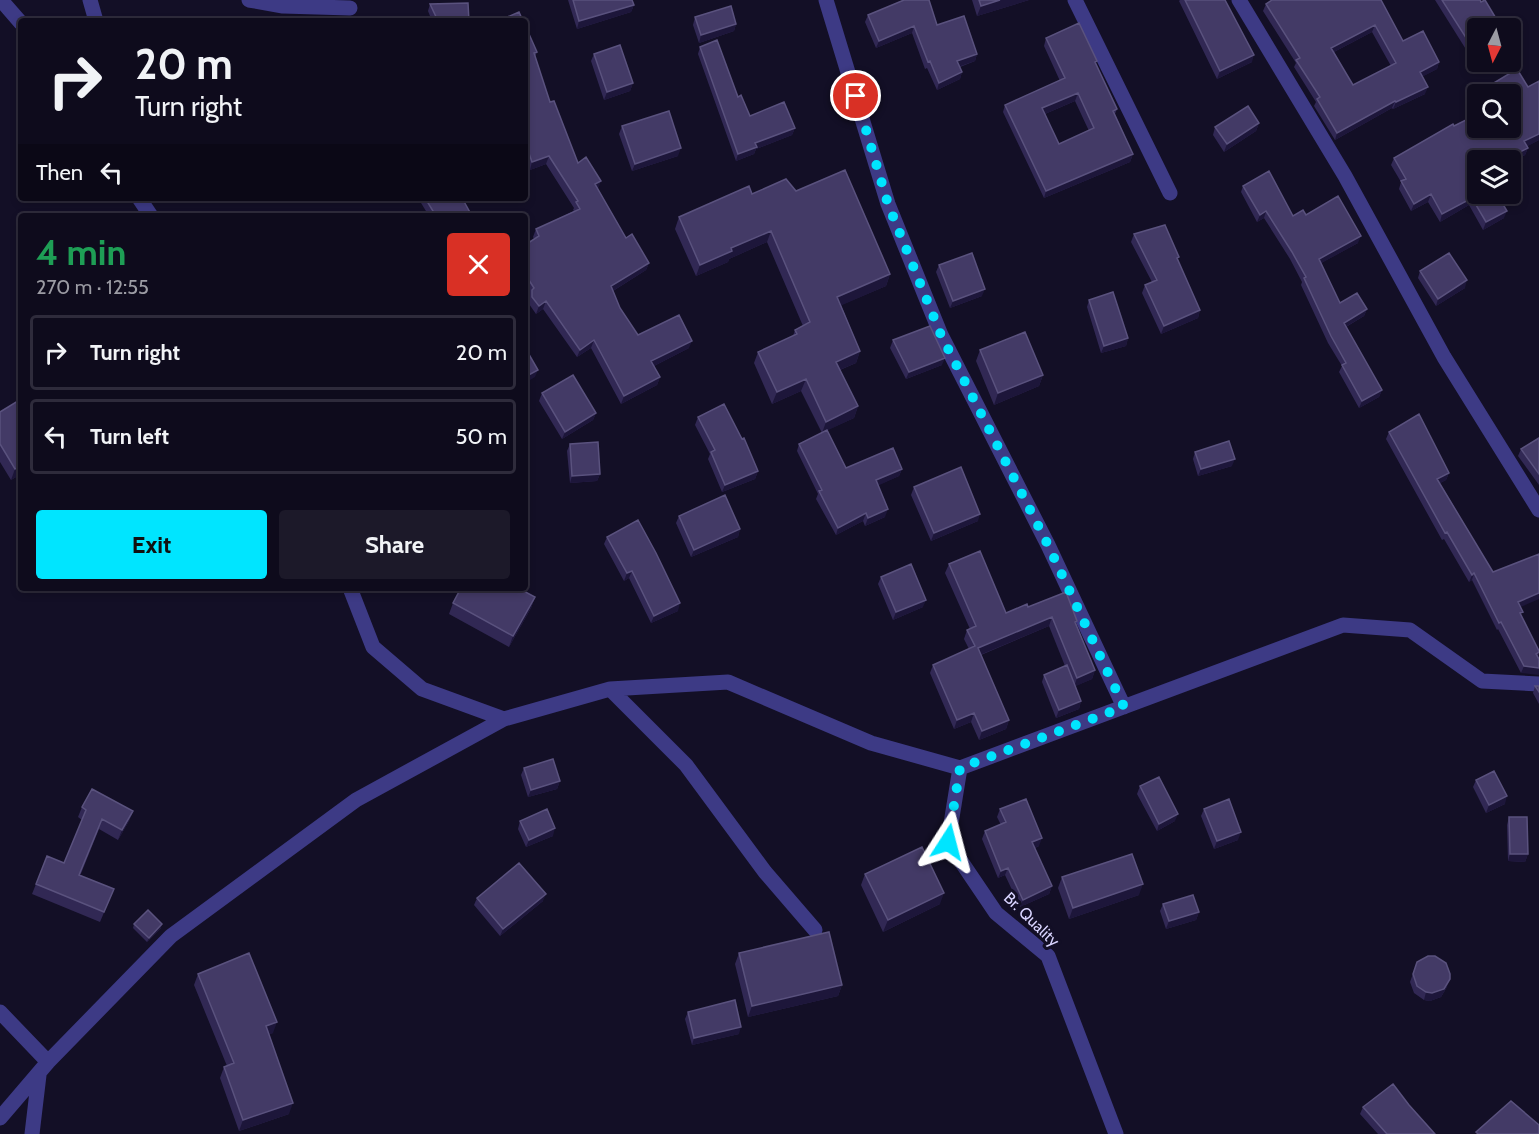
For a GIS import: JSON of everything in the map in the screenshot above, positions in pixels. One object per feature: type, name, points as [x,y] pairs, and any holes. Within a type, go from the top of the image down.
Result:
[{"type":"street","points":[[2,0],[18,19]]},
{"type":"street","points":[[90,0],[95,18]]},
{"type":"street","points":[[249,0],[283,6],[350,8]]},
{"type":"street","points":[[826,0],[888,204],[941,335],[1048,545],[1124,707]]},
{"type":"street","points":[[1075,0],[1170,193]]},
{"type":"street","points":[[1239,0],[1345,176],[1444,357],[1539,510]]},
{"type":"street","points":[[351,591],[373,647],[422,689],[504,719]]},
{"type":"street","points":[[0,1118],[39,1076],[48,1062],[171,936],[357,800],[504,719],[610,689],[728,682],[871,743],[960,768],[1343,625],[1410,630],[1482,681],[1539,684]]},
{"type":"street","points":[[610,689],[686,765],[765,872],[815,930]]},
{"type":"street","name":"Br. Quality","points":[[960,768],[948,842],[996,913],[1048,956],[1116,1134]]},
{"type":"street","points":[[0,1012],[48,1062]]},
{"type":"street","points":[[32,1134],[39,1076]]},
{"type":"building","points":[[573,0],[632,0],[634,5],[579,21]]},
{"type":"building","points":[[904,0],[929,0],[937,25],[964,16],[977,54],[957,61],[962,72],[939,83],[914,26],[879,41],[868,15]]},
{"type":"building","points":[[979,0],[1000,0],[981,6]]},
{"type":"building","points":[[1185,0],[1225,0],[1254,55],[1220,71]]},
{"type":"building","points":[[1272,0],[1381,0],[1403,41],[1423,31],[1439,62],[1420,72],[1428,87],[1395,101],[1337,133],[1317,99],[1320,97],[1296,60],[1300,58],[1266,4]],"holes":[[[1375,25],[1396,63],[1353,85],[1331,48]]]},
{"type":"building","points":[[1442,0],[1480,0],[1481,2],[1485,0],[1496,18],[1467,18],[1467,39]]},
{"type":"building","points":[[468,3],[469,18],[437,18],[430,4]]},
{"type":"building","points":[[731,6],[736,24],[701,35],[695,17]]},
{"type":"building","points":[[519,12],[522,18],[505,18]]},
{"type":"building","points":[[1079,23],[1117,109],[1113,111],[1133,154],[1046,191],[1005,105],[1065,78],[1046,38]],"holes":[[[1078,93],[1094,128],[1059,144],[1042,108]]]},
{"type":"building","points":[[528,32],[537,52],[534,53],[550,102],[554,101],[578,163],[586,157],[601,181],[595,184],[626,238],[632,234],[649,263],[611,286],[620,308],[638,335],[679,315],[692,341],[651,361],[660,377],[624,396],[594,340],[580,350],[546,301],[539,306],[532,297],[534,288],[528,279],[528,243],[539,236],[536,229],[580,209],[576,202],[578,201],[549,156],[532,162],[528,151]]},
{"type":"building","points":[[717,40],[738,97],[741,95],[750,116],[784,102],[795,128],[755,143],[757,147],[738,154],[700,47]]},
{"type":"building","points":[[620,45],[633,83],[607,92],[594,54]]},
{"type":"building","points":[[1512,72],[1519,72],[1528,87],[1539,81],[1539,134],[1524,141],[1528,148],[1521,152],[1467,150],[1467,201],[1442,214],[1431,194],[1414,204],[1401,181],[1406,179],[1394,158],[1453,124],[1454,126],[1467,120],[1467,138],[1521,138],[1521,84],[1492,84]]},
{"type":"building","points":[[1248,106],[1259,123],[1227,144],[1215,127]]},
{"type":"building","points":[[669,111],[681,148],[635,164],[622,126]]},
{"type":"building","points":[[845,170],[890,274],[837,297],[860,351],[836,362],[858,406],[826,422],[806,379],[777,392],[758,352],[797,334],[795,330],[810,322],[771,231],[731,248],[732,251],[700,265],[679,217],[749,186],[752,194],[786,179],[796,191]]},
{"type":"building","points":[[1269,171],[1293,216],[1303,210],[1306,215],[1338,196],[1361,236],[1319,259],[1340,303],[1357,293],[1367,309],[1344,323],[1382,390],[1362,401],[1342,365],[1346,363],[1304,278],[1306,277],[1266,211],[1260,215],[1243,186]]},
{"type":"building","points":[[427,201],[464,201],[470,213],[434,213]]},
{"type":"building","points":[[1476,204],[1503,204],[1507,211],[1486,222]]},
{"type":"building","points":[[1165,225],[1200,310],[1164,326],[1145,285],[1157,280],[1134,234]]},
{"type":"building","points":[[972,253],[985,289],[953,301],[939,265]]},
{"type":"building","points":[[1449,253],[1467,280],[1438,299],[1420,271]]},
{"type":"building","points":[[1113,292],[1128,338],[1104,346],[1089,300]]},
{"type":"building","points":[[930,326],[945,358],[909,372],[893,340]]},
{"type":"building","points":[[1025,332],[1043,375],[998,393],[980,350]]},
{"type":"building","points":[[528,353],[538,370],[528,375]]},
{"type":"building","points":[[573,375],[596,413],[565,432],[542,393]]},
{"type":"building","points":[[18,401],[18,467],[15,469],[0,444],[0,412]]},
{"type":"building","points":[[724,404],[742,439],[744,438],[758,471],[725,485],[711,452],[715,450],[698,417]]},
{"type":"building","points":[[1419,414],[1449,473],[1437,479],[1493,572],[1539,554],[1539,593],[1518,602],[1523,612],[1520,613],[1539,651],[1536,654],[1539,659],[1539,668],[1524,666],[1474,573],[1472,575],[1447,532],[1445,533],[1389,432]]},
{"type":"building","points":[[827,430],[846,468],[893,448],[902,469],[876,480],[888,509],[868,518],[866,513],[838,528],[799,444]]},
{"type":"building","points":[[1539,438],[1539,474],[1521,449]]},
{"type":"building","points":[[1229,441],[1235,459],[1201,469],[1195,452]]},
{"type":"building","points":[[598,442],[600,474],[572,476],[570,444]]},
{"type":"building","points":[[961,467],[980,514],[934,533],[914,487]]},
{"type":"building","points":[[725,495],[740,529],[694,550],[679,516]]},
{"type":"building","points":[[638,520],[680,603],[654,616],[632,571],[627,573],[607,537]]},
{"type":"building","points":[[980,551],[1006,613],[1066,592],[1077,621],[1075,622],[1095,670],[1077,678],[1052,617],[978,648],[1009,720],[982,731],[974,713],[957,720],[933,665],[975,646],[967,630],[976,626],[949,564]]},
{"type":"building","points":[[911,564],[926,600],[896,612],[881,577]]},
{"type":"building","points":[[459,591],[524,591],[535,597],[513,636],[453,603]]},
{"type":"building","points":[[1067,665],[1081,701],[1059,710],[1044,675]]},
{"type":"building","points":[[553,759],[560,781],[531,790],[524,768]]},
{"type":"building","points":[[1494,771],[1507,796],[1489,805],[1476,780]]},
{"type":"building","points":[[1159,777],[1178,814],[1159,824],[1140,786]]},
{"type":"building","points":[[92,789],[133,811],[122,830],[102,819],[79,875],[114,889],[104,912],[36,884],[47,856],[64,863],[86,810],[82,807]]},
{"type":"building","points":[[1026,799],[1042,838],[1032,842],[1052,886],[1023,900],[1008,868],[1001,871],[985,831],[1006,822],[1000,809]]},
{"type":"building","points":[[1229,799],[1241,832],[1217,841],[1204,809]]},
{"type":"building","points":[[547,809],[555,828],[529,840],[520,821]]},
{"type":"building","points":[[1509,817],[1527,817],[1528,854],[1510,854]]},
{"type":"building","points":[[922,847],[944,893],[888,920],[865,874]]},
{"type":"building","points":[[1132,854],[1143,884],[1073,908],[1062,877]]},
{"type":"building","points":[[519,863],[546,894],[503,929],[477,898]]},
{"type":"building","points":[[1193,895],[1199,912],[1169,921],[1163,904]]},
{"type":"building","points":[[148,910],[162,924],[149,938],[134,924]]},
{"type":"building","points":[[829,932],[842,985],[752,1006],[739,953]]},
{"type":"building","points":[[249,953],[277,1022],[266,1026],[293,1103],[243,1120],[224,1067],[234,1063],[198,974]]},
{"type":"building","points":[[1428,956],[1435,956],[1446,963],[1450,974],[1450,979],[1444,989],[1432,993],[1417,986],[1413,974],[1417,962]]},
{"type":"building","points":[[735,1000],[741,1027],[694,1038],[688,1012]]},
{"type":"building","points":[[1393,1084],[1435,1134],[1387,1134],[1363,1107]]},
{"type":"building","points":[[1511,1101],[1539,1125],[1539,1134],[1478,1134],[1476,1132]]},
{"type":"route","points":[[856,96],[888,204],[941,335],[1048,545],[1124,707],[960,768],[948,842]]}]
